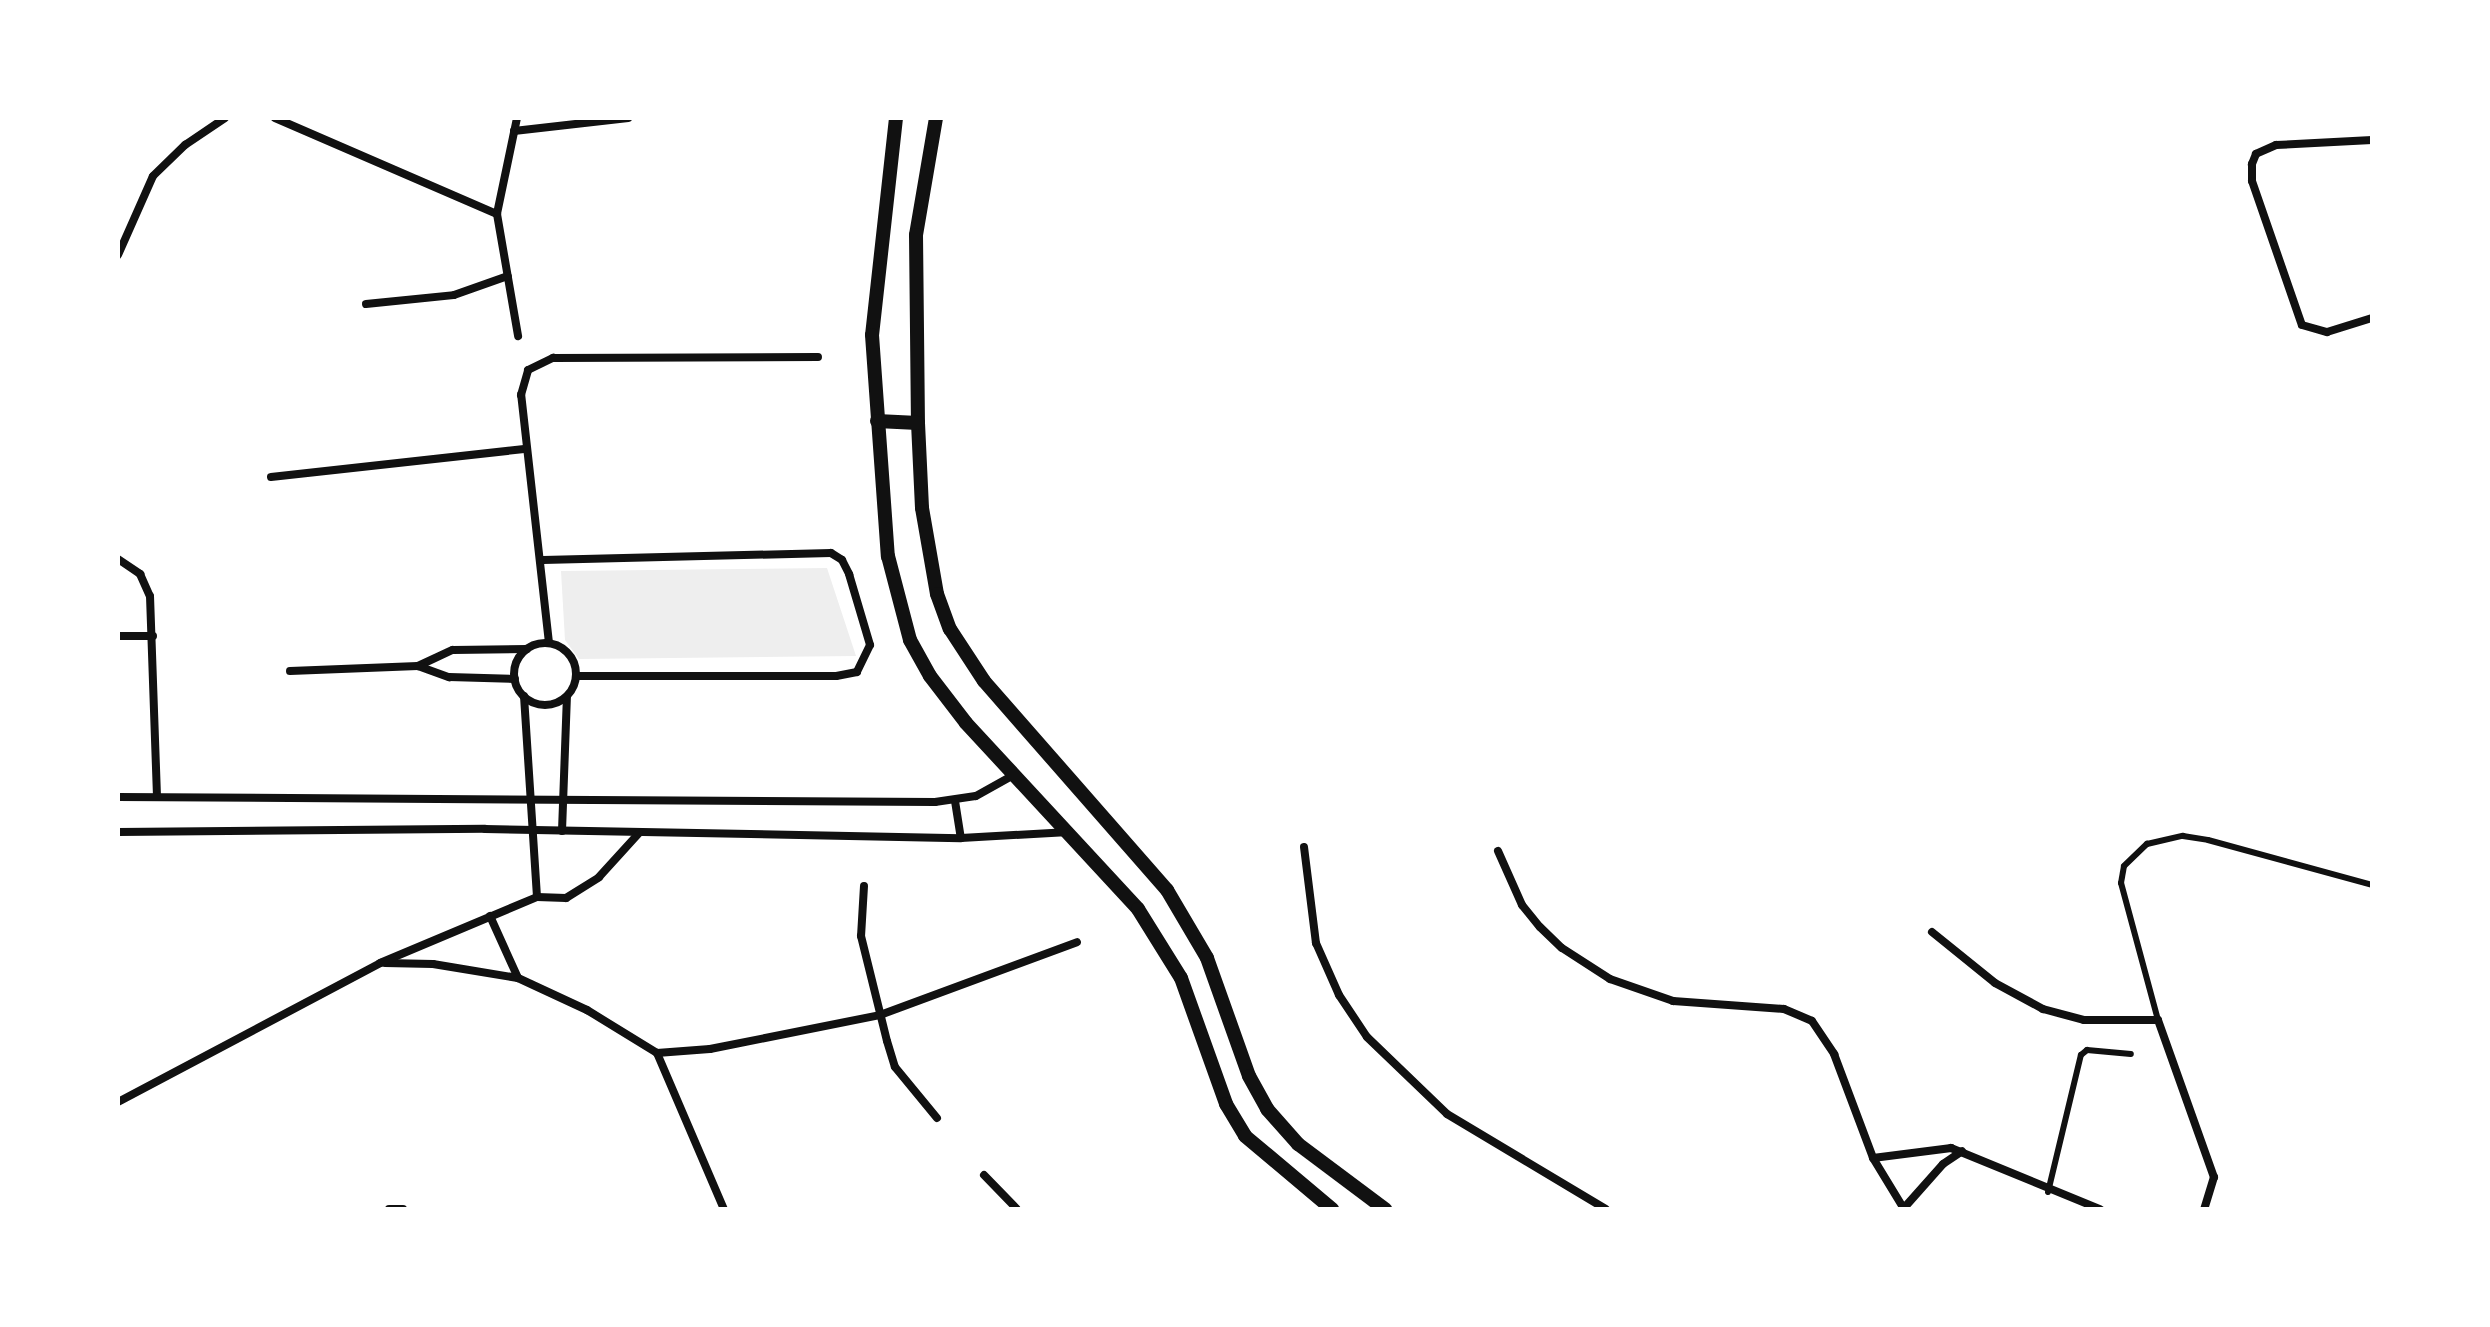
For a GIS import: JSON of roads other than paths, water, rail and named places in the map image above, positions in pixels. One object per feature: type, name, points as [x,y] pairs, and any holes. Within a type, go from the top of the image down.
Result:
[{"type":"street","points":[[118,255],[153,176],[185,145],[225,118]]},
{"type":"street","points":[[275,118],[497,214]]},
{"type":"street","points":[[517,118],[497,214],[518,336]]},
{"type":"street","points":[[514,131],[628,118]]},
{"type":"street","points":[[896,118],[872,335],[888,556],[910,640],[942,694],[1012,776],[1070,832],[1138,909],[1181,978],[1226,1104],[1245,1136],[1330,1208]]},
{"type":"street","points":[[936,118],[916,235],[918,423],[922,508],[937,594],[950,629],[984,681],[1167,890],[1207,958],[1249,1076],[1267,1109],[1298,1144],[1385,1209]]},
{"type":"street","points":[[2372,140],[2276,145],[2256,154],[2252,164],[2252,181],[2302,325],[2327,332],[2372,318]]},
{"type":"street","points":[[366,304],[454,295],[508,276]]},
{"type":"street","points":[[549,643],[543,560],[526,449],[523,380],[537,362],[553,358],[818,357]]},
{"type":"street","points":[[877,421],[918,423]]},
{"type":"street","points":[[271,477],[526,449]]},
{"type":"street","points":[[543,560],[823,552],[842,560],[860,599],[870,645],[857,672],[849,674],[577,676]]},
{"type":"street","points":[[118,559],[147,583],[153,636],[157,797]]},
{"type":"street","points":[[118,636],[153,636]]},
{"type":"street","points":[[418,666],[453,650],[527,649],[549,643],[564,649],[577,676]]},
{"type":"street","points":[[527,649],[519,658],[515,679],[524,696],[528,799],[537,897]]},
{"type":"street","points":[[290,671],[418,666],[449,677],[515,679]]},
{"type":"street","points":[[562,831],[567,697],[577,676]]},
{"type":"street","points":[[524,696],[545,705],[567,697]]},
{"type":"street","points":[[118,797],[955,801],[989,790],[1012,776]]},
{"type":"street","points":[[955,801],[961,838]]},
{"type":"street","points":[[118,832],[485,829],[532,833],[961,838],[1070,832]]},
{"type":"street","points":[[118,1102],[380,963],[537,897],[566,898],[582,889],[639,833]]},
{"type":"street","points":[[1304,847],[1316,943],[1339,995],[1367,1037],[1447,1114],[1606,1209]]},
{"type":"street","points":[[1498,851],[1522,905],[1540,927],[1562,948],[1610,979],[1673,1001],[1784,1009],[1812,1021],[1834,1054],[1873,1158],[1904,1208],[1943,1164],[1962,1151]]},
{"type":"street","points":[[864,886],[861,936],[895,1067],[937,1118]]},
{"type":"street","points":[[490,916],[518,978]]},
{"type":"street","points":[[1932,932],[1995,983],[2043,1009],[2113,1023],[2158,1020],[2214,1177],[2204,1209]]},
{"type":"street","points":[[657,1053],[710,1049],[880,1015],[1077,942]]},
{"type":"street","points":[[380,963],[433,964],[518,978],[587,1010],[657,1053],[724,1209]]},
{"type":"street","points":[[1873,1158],[1936,1147],[1962,1151],[2048,1192],[2100,1209]]},
{"type":"street","points":[[984,1175],[1017,1209]]},
{"type":"street","points":[[389,1209],[403,1209]]},
{"type":"lane","points":[[2158,1020],[2121,883],[2132,854],[2147,844],[2183,836],[2372,885]]},
{"type":"lane","points":[[2048,1192],[2081,1055],[2087,1050],[2131,1054]]}]
